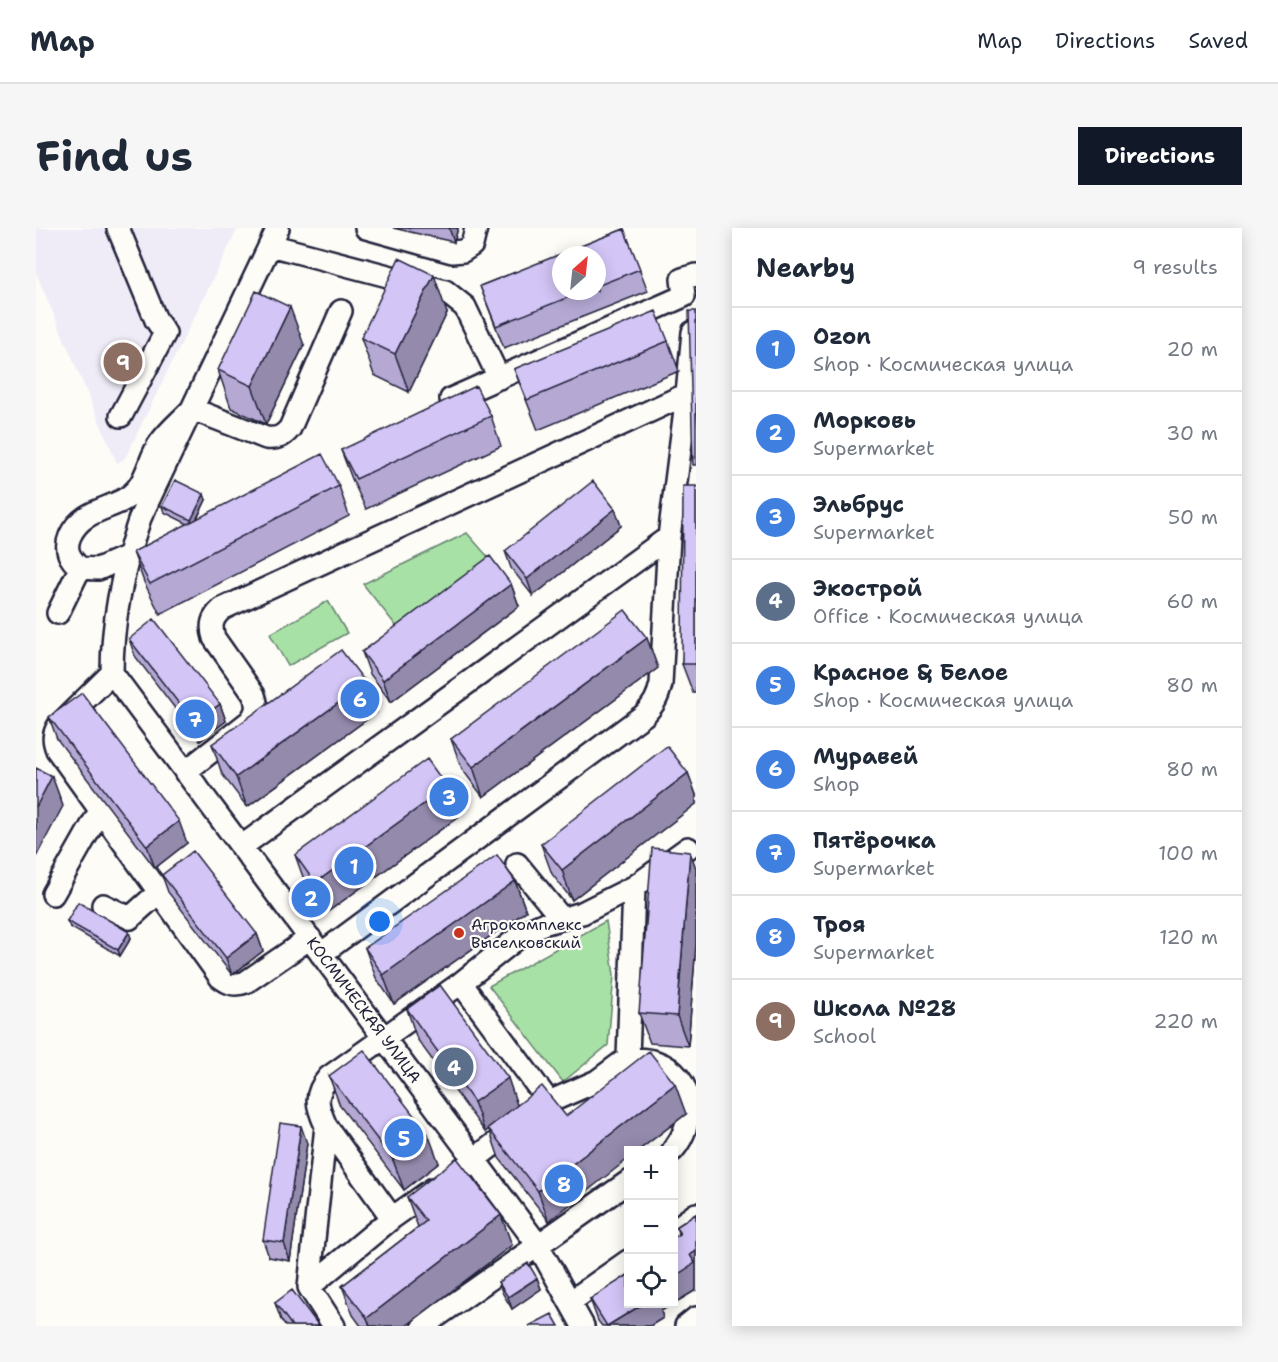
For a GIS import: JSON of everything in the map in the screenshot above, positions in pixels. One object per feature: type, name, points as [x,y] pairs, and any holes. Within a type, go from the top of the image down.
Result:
[{"type":"street","points":[[118,228],[156,320],[165,333],[121,416]]},
{"type":"street","points":[[366,228],[452,252],[463,251],[472,244],[476,228]]},
{"type":"street","points":[[499,378],[465,306],[446,291],[274,236],[140,518],[128,556],[112,639],[112,673],[59,725],[54,733],[53,741],[100,811],[220,977],[227,983],[237,985],[246,982],[316,946],[644,715],[652,706],[661,684],[669,537],[694,325]]},
{"type":"street","points":[[442,403],[684,296],[682,279],[696,275]]},
{"type":"street","points":[[192,409],[266,438],[275,439],[284,435],[290,428],[341,311]]},
{"type":"street","points":[[185,772],[256,714],[257,704],[254,695],[214,638],[211,627],[214,616],[222,609],[687,394]]},
{"type":"street","points":[[128,556],[98,569],[80,568],[70,558],[69,538],[77,524],[87,515],[129,496],[138,488],[159,443],[192,409]]},
{"type":"street","points":[[241,847],[669,537]]},
{"type":"street","points":[[58,613],[80,568]]},
{"type":"street","name":"КОСМИЧЕСКАЯ УЛИЦА","points":[[112,673],[538,1245],[583,1326]]},
{"type":"street","points":[[53,894],[100,811]]},
{"type":"street","points":[[392,1218],[326,1126],[317,1099],[321,1086],[329,1077],[461,982],[525,932],[543,924],[582,913],[634,887],[688,848]]},
{"type":"street","points":[[517,864],[562,920]]},
{"type":"street","points":[[628,1058],[634,887]]},
{"type":"street","points":[[103,905],[130,918],[159,892]]},
{"type":"street","points":[[461,982],[549,1102]]},
{"type":"street","points":[[309,1287],[392,1218],[474,1160],[549,1102],[597,1081],[628,1058],[656,1062],[675,1072],[689,1086],[695,1106],[694,1122],[687,1137],[677,1146]]},
{"type":"street","points":[[326,1126],[309,1287],[334,1326]]},
{"type":"street","points":[[423,1326],[624,1185]]},
{"type":"street","points":[[678,1227],[696,1214]]},
{"type":"street","points":[[570,1302],[624,1264]]},
{"type":"street","points":[[686,1326],[696,1318]]},
{"type":"shaded area","points":[[36,228],[238,228],[128,452],[124,459],[117,463],[36,273]]},
{"type":"green space","points":[[467,533],[496,566],[401,632],[363,584]]},
{"type":"green space","points":[[328,601],[347,633],[288,666],[270,634]]},
{"type":"green space","points":[[606,921],[614,975],[608,1045],[563,1082],[489,986]]},
{"type":"building","points":[[624,229],[640,269],[606,282],[606,246],[581,246]]},
{"type":"building","points":[[399,258],[434,275],[395,354],[361,338]]},
{"type":"building","points":[[552,258],[552,300],[561,300],[496,326],[480,286]]},
{"type":"building","points":[[256,291],[290,307],[252,386],[218,370]]},
{"type":"building","points":[[656,311],[668,341],[527,400],[514,369]]},
{"type":"building","points":[[689,311],[696,311],[696,465],[693,465]]},
{"type":"building","points":[[476,386],[491,416],[356,479],[341,450]]},
{"type":"building","points":[[322,454],[339,486],[150,584],[133,552]]},
{"type":"building","points":[[175,480],[204,494],[191,520],[162,506]]},
{"type":"building","points":[[593,481],[615,509],[527,579],[505,551]]},
{"type":"building","points":[[683,486],[696,486],[696,664],[682,664]]},
{"type":"building","points":[[490,556],[511,584],[383,680],[362,652]]},
{"type":"building","points":[[625,610],[647,638],[473,767],[451,739]]},
{"type":"building","points":[[154,619],[220,704],[194,723],[129,639]]},
{"type":"building","points":[[341,650],[366,683],[236,777],[212,744]]},
{"type":"building","points":[[82,693],[179,821],[147,846],[49,717]]},
{"type":"building","points":[[667,746],[688,773],[562,870],[541,844]]},
{"type":"building","points":[[427,759],[447,787],[315,883],[295,855]]},
{"type":"building","points":[[36,768],[52,776],[36,807]]},
{"type":"building","points":[[652,848],[690,852],[677,1016],[639,1013]]},
{"type":"building","points":[[193,851],[257,934],[226,958],[162,875]]},
{"type":"building","points":[[497,855],[515,881],[383,975],[365,948]]},
{"type":"building","points":[[78,902],[129,932],[118,950],[67,921]]},
{"type":"building","points":[[440,985],[508,1078],[474,1102],[407,1009]]},
{"type":"building","points":[[364,1050],[428,1134],[393,1160],[329,1076]]},
{"type":"building","points":[[649,1051],[675,1084],[538,1191],[488,1128],[542,1086],[566,1116]]},
{"type":"building","points":[[280,1123],[301,1126],[284,1243],[263,1240]]},
{"type":"building","points":[[457,1158],[501,1215],[367,1318],[342,1286],[426,1221],[407,1197]]},
{"type":"building","points":[[696,1214],[696,1251],[690,1255],[695,1263],[678,1274],[678,1235],[680,1234],[678,1226]]},
{"type":"building","points":[[528,1263],[537,1278],[508,1297],[498,1282]]},
{"type":"building","points":[[624,1278],[624,1308],[636,1308],[607,1326],[590,1299]]},
{"type":"building","points":[[292,1290],[319,1326],[292,1326],[275,1303]]},
{"type":"building","points":[[552,1314],[559,1326],[529,1326]]},
{"type":"place","name":"Школа №28","points":[[123,362]]},
{"type":"place","name":"Муравей","points":[[360,699]]},
{"type":"place","name":"Пятёрочка","points":[[195,719]]},
{"type":"place","name":"Эльбрус","points":[[449,797]]},
{"type":"place","name":"Ozon","points":[[354,866]]},
{"type":"place","name":"Морковь","points":[[311,898]]},
{"type":"place","name":"Агрокомплекс Выселковский","points":[[459,933]]},
{"type":"place","name":"Экострой","points":[[454,1067]]},
{"type":"place","name":"Красное & Белое","points":[[404,1138]]},
{"type":"place","name":"Троя","points":[[564,1184]]}]
